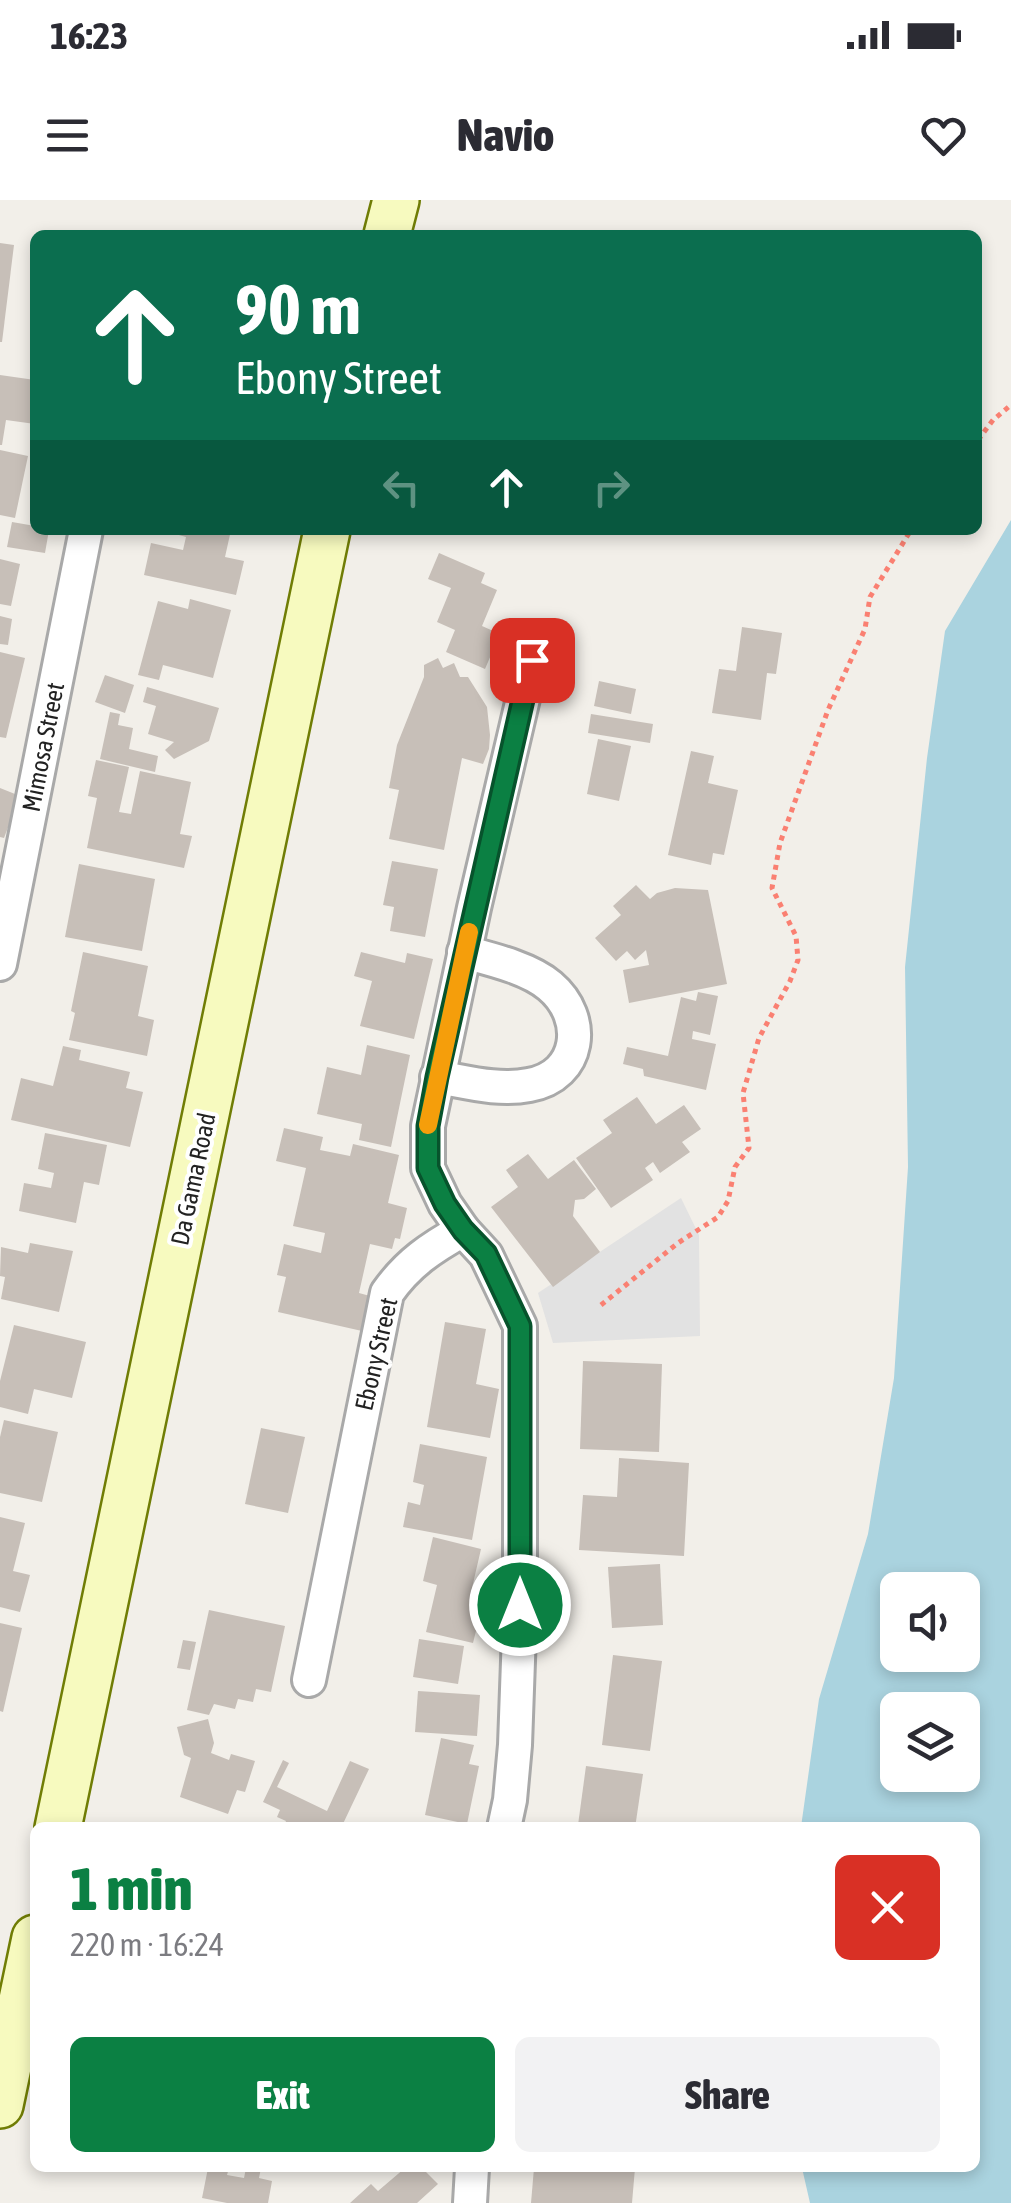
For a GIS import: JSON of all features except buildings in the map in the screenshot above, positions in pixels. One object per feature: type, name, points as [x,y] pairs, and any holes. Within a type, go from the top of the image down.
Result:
[{"type":"street","points":[[389,230],[396,200]]},
{"type":"street","name":"Mimosa Street","points":[[0,964],[85,535]]},
{"type":"street","name":"Da Gama Road","points":[[59,1822],[326,535]]},
{"type":"street","points":[[505,1822],[514,1745],[520,1605],[520,1326],[486,1254],[445,1204],[428,1168],[428,1126],[532,660]]},
{"type":"street","points":[[437,1077],[504,1088],[532,1085],[557,1074],[574,1047],[572,1012],[549,985],[504,962],[464,952]]},
{"type":"street","name":"Ebony Street","points":[[308,1680],[387,1293],[417,1259],[463,1230]]},
{"type":"street","points":[[0,2104],[25,1960]]},
{"type":"street","points":[[470,2203],[472,2172]]},
{"type":"path","points":[[982,435],[1011,405]]},
{"type":"path","points":[[601,1305],[678,1243],[718,1217],[728,1201],[735,1168],[749,1148],[743,1093],[759,1038],[798,960],[796,936],[772,888],[780,842],[828,710],[865,629],[870,597],[908,535]]},
{"type":"shaded area","points":[[681,1198],[699,1235],[700,1336],[553,1343],[538,1293]]},
{"type":"water","points":[[1011,520],[1011,2203],[810,2203],[803,2172],[980,2172],[980,1822],[802,1822],[819,1699],[868,1534],[894,1378],[908,1167],[905,967],[945,631]]},
{"type":"slow traffic","points":[[428,1125],[469,932]]},
{"type":"route","points":[[520,1605],[520,1326],[486,1254],[445,1204],[428,1168],[427,1147],[437,1077],[532,660]]}]
